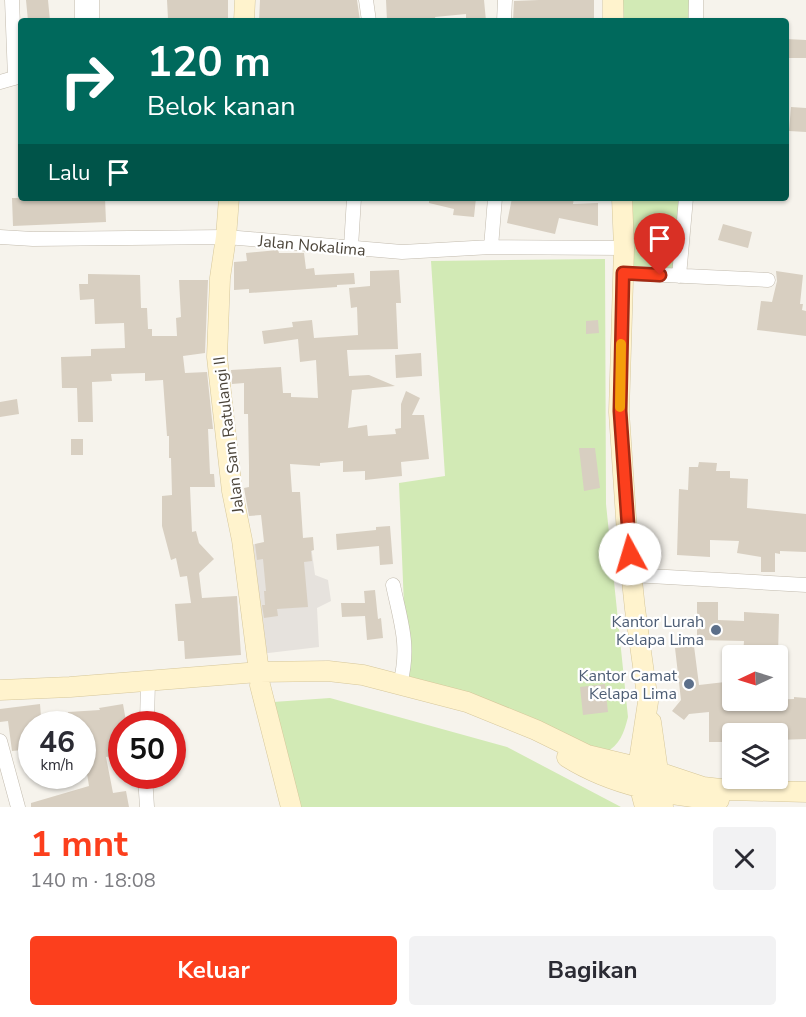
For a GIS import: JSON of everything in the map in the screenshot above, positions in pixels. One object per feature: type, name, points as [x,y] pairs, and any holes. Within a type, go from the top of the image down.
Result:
[{"type":"main road","points":[[244,18],[245,0]]},
{"type":"main road","points":[[613,0],[614,18]]},
{"type":"main road","name":"Jalan Sam Ratulangi II","points":[[229,201],[220,279],[218,357],[232,491],[245,563],[260,679],[291,807]]},
{"type":"main road","points":[[622,201],[624,248],[620,411],[623,483],[632,575],[661,790]]},
{"type":"main road","points":[[0,690],[148,686],[260,679],[328,671],[363,675],[467,702],[503,715],[587,755],[638,768],[661,790]]},
{"type":"main road","points":[[260,679],[360,688],[438,707],[509,729],[556,750],[597,773],[640,788],[661,790],[687,797],[725,800],[806,801]]},
{"type":"main road","points":[[645,807],[638,768],[648,702]]},
{"type":"main road","points":[[661,790],[685,780],[703,787],[729,790],[806,792]]},
{"type":"street","points":[[0,82],[18,77],[12,0]]},
{"type":"street","points":[[82,0],[82,18]]},
{"type":"street","points":[[92,0],[92,18]]},
{"type":"street","points":[[366,0],[369,18]]},
{"type":"street","points":[[504,18],[505,0]]},
{"type":"street","points":[[696,0],[696,18]]},
{"type":"street","points":[[351,247],[354,201]]},
{"type":"street","points":[[491,248],[495,201]]},
{"type":"street","points":[[679,276],[686,201]]},
{"type":"street","name":"Jalan Nokalima","points":[[0,237],[33,239],[226,237],[402,252],[491,248],[624,248]]},
{"type":"street","points":[[623,273],[768,280]]},
{"type":"street","points":[[632,575],[806,585]]},
{"type":"street","points":[[393,585],[406,646],[400,684]]},
{"type":"street","points":[[147,711],[148,686]]},
{"type":"street","points":[[0,741],[18,807]]},
{"type":"street","points":[[146,789],[147,807]]},
{"type":"shaded area","points":[[310,538],[315,575],[328,580],[331,601],[317,608],[319,647],[260,654],[247,545]]},
{"type":"green space","points":[[623,0],[689,0],[688,18],[624,18]]},
{"type":"green space","points":[[629,201],[681,201],[674,268],[631,266]]},
{"type":"green space","points":[[605,259],[606,504],[628,717],[621,738],[605,753],[407,680],[399,483],[445,476],[431,261]]},
{"type":"green space","points":[[330,698],[507,747],[621,807],[299,807],[273,702]]},
{"type":"building","points":[[26,0],[48,0],[50,18],[28,18]]},
{"type":"building","points":[[167,0],[228,0],[228,18],[168,18]]},
{"type":"building","points":[[260,0],[357,0],[360,18],[259,18]]},
{"type":"building","points":[[386,0],[484,0],[486,18],[466,18],[466,14],[435,18],[387,18]]},
{"type":"building","points":[[594,0],[594,18],[513,18],[514,1]]},
{"type":"building","points":[[789,39],[806,40],[806,58],[789,58]]},
{"type":"building","points":[[791,107],[806,108],[806,132],[789,131]]},
{"type":"building","points":[[12,198],[18,198],[18,201],[105,201],[106,222],[13,226]]},
{"type":"building","points":[[429,201],[476,201],[474,217],[453,215],[454,209],[429,203]]},
{"type":"building","points":[[511,201],[598,203],[598,226],[559,218],[555,234],[507,223]]},
{"type":"building","points":[[723,224],[752,232],[748,248],[718,240]]},
{"type":"building","points":[[278,250],[279,253],[304,253],[306,269],[314,268],[315,275],[354,273],[355,284],[249,293],[249,289],[234,290],[234,262],[247,261],[246,253]]},
{"type":"building","points":[[399,270],[401,303],[396,303],[398,349],[347,350],[349,376],[369,375],[395,386],[352,390],[348,428],[367,425],[368,436],[396,434],[395,429],[401,428],[401,404],[406,391],[420,398],[412,415],[424,415],[429,459],[401,462],[402,476],[365,480],[365,471],[343,472],[343,461],[320,463],[320,466],[290,464],[292,492],[300,492],[303,538],[313,537],[312,561],[304,562],[308,607],[277,609],[278,616],[264,618],[262,605],[265,605],[264,591],[266,591],[263,559],[257,560],[255,544],[264,542],[261,515],[249,516],[244,488],[249,487],[249,466],[248,414],[244,414],[244,383],[232,384],[231,370],[281,367],[283,393],[291,393],[291,397],[318,398],[316,360],[300,362],[298,339],[264,344],[262,331],[293,327],[292,322],[312,320],[314,338],[358,335],[357,307],[351,308],[349,288],[370,286],[370,271]]},
{"type":"building","points":[[776,271],[803,275],[800,304],[803,304],[802,310],[806,311],[806,336],[757,330],[761,301],[772,302],[777,281]]},
{"type":"building","points":[[88,274],[140,275],[141,308],[147,308],[148,329],[152,329],[152,336],[177,336],[176,318],[181,317],[179,280],[208,280],[205,353],[183,356],[185,373],[207,372],[213,429],[208,429],[210,474],[214,474],[215,487],[190,487],[192,532],[196,531],[199,543],[214,559],[199,573],[202,598],[237,596],[241,655],[185,659],[184,641],[178,641],[175,604],[191,603],[187,576],[180,577],[176,558],[171,560],[162,526],[162,496],[172,495],[171,458],[169,458],[163,380],[145,381],[145,373],[111,374],[112,381],[92,382],[93,422],[78,422],[77,388],[62,388],[61,357],[91,356],[91,349],[125,348],[124,323],[95,324],[94,299],[80,300],[79,284],[88,284]]},
{"type":"building","points":[[598,320],[599,333],[586,334],[586,321]]},
{"type":"building","points":[[421,353],[422,376],[396,378],[395,355]]},
{"type":"building","points":[[17,399],[19,414],[0,417],[0,402]]},
{"type":"building","points":[[71,439],[83,439],[83,455],[71,455]]},
{"type":"building","points":[[579,448],[595,448],[600,488],[584,491]]},
{"type":"building","points":[[699,462],[717,463],[716,471],[730,471],[730,478],[748,479],[747,508],[806,514],[806,552],[780,551],[780,554],[775,553],[775,572],[761,572],[761,557],[737,553],[739,541],[710,540],[710,557],[677,555],[679,489],[688,490],[689,467],[698,467]]},
{"type":"building","points":[[390,526],[393,564],[380,565],[379,546],[337,550],[336,534],[376,530],[376,527]]},
{"type":"building","points":[[375,590],[378,619],[381,618],[383,638],[367,640],[365,616],[342,617],[341,603],[365,603],[364,591]]},
{"type":"building","points":[[697,602],[718,602],[718,620],[744,621],[744,612],[779,614],[778,645],[744,645],[744,641],[697,640]]},
{"type":"building","points":[[694,646],[699,685],[722,682],[722,711],[788,711],[788,699],[806,698],[806,739],[788,740],[788,723],[722,723],[722,742],[709,742],[709,712],[689,714],[684,720],[672,711],[681,700],[675,648]]},
{"type":"building","points":[[605,684],[608,712],[583,715],[580,687]]},
{"type":"building","points":[[40,704],[41,711],[18,711],[18,750],[12,751],[8,721],[0,722],[0,709]]},
{"type":"building","points":[[123,704],[124,711],[108,711],[108,757],[106,757],[108,789],[112,789],[113,793],[126,791],[129,807],[31,807],[31,803],[79,789],[96,789],[96,711],[84,711],[100,710],[99,708]]},
{"type":"slow traffic","points":[[620,407],[621,344]]},
{"type":"place","name":"Kantor Lurah Kelapa Lima","points":[[716,630]]},
{"type":"place","name":"Kantor Camat Kelapa Lima","points":[[689,684]]},
{"type":"route","points":[[630,554],[623,483],[620,411],[623,273],[660,275]]}]
